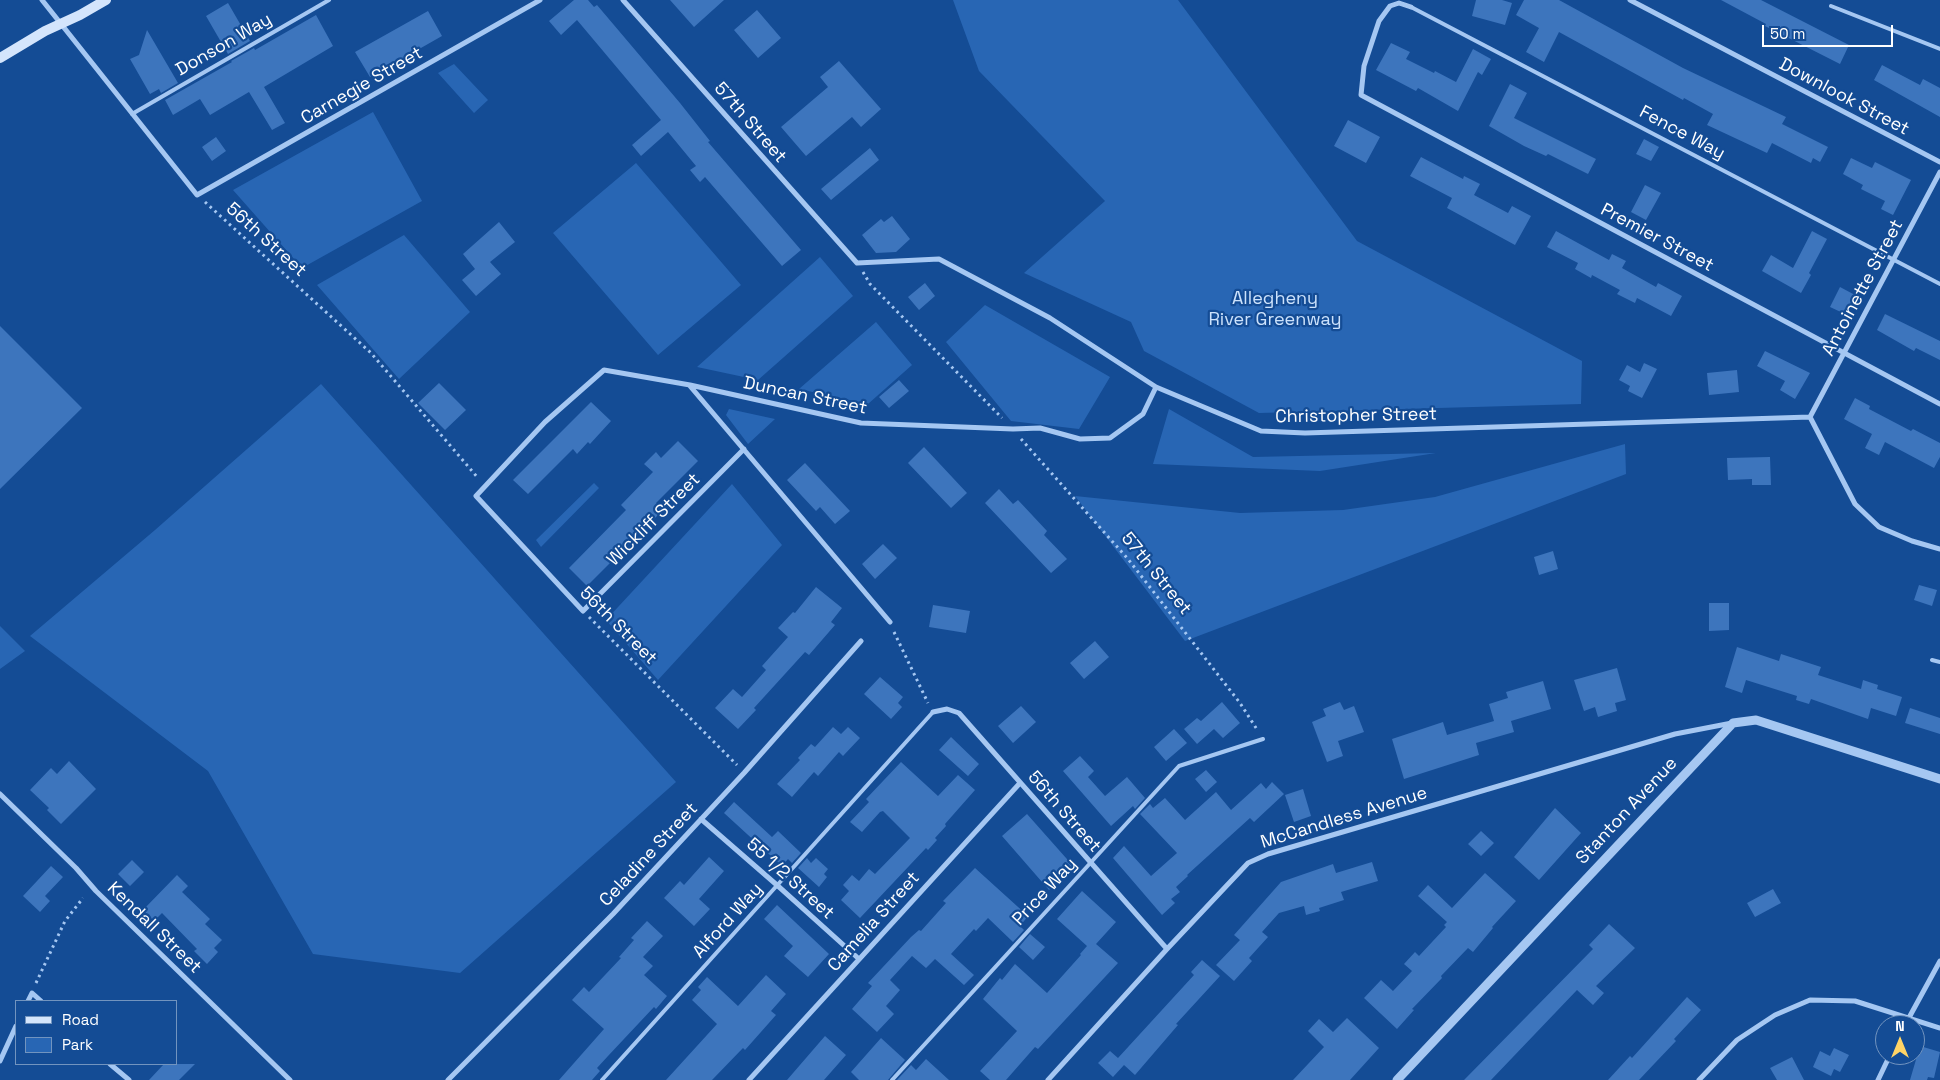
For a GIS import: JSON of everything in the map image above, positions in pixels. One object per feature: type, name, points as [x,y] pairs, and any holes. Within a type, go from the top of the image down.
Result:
[{"type":"main road","points":[[0,58],[106,0]]},
{"type":"street","points":[[42,0],[197,195]]},
{"type":"street","name":"Carnegie Street","points":[[197,195],[540,0]]},
{"type":"street","name":"57th Street","points":[[623,0],[857,263]]},
{"type":"street","name":"Downlook Street","points":[[1630,0],[1940,162]]},
{"type":"street","name":"Premier Street","points":[[1411,7],[1399,3],[1390,6],[1379,21],[1364,66],[1361,95],[1940,404]]},
{"type":"street","name":"Antoinette Street","points":[[1810,417],[1940,172]]},
{"type":"street","name":"Christopher Street","points":[[857,263],[939,259],[1050,318],[1156,387],[1261,430],[1305,433],[1810,417]]},
{"type":"street","name":"Duncan Street","points":[[476,496],[545,422],[604,370],[690,385],[861,423],[1013,429],[1040,428],[1080,439],[1110,438],[1143,414],[1156,387]]},
{"type":"street","points":[[690,385],[890,622]]},
{"type":"street","points":[[1810,417],[1855,504],[1879,527],[1912,541],[1940,549]]},
{"type":"street","name":"Wickliff Street","points":[[583,611],[744,449]]},
{"type":"street","name":"56th Street","points":[[476,496],[583,611]]},
{"type":"street","name":"Celadine Street","points":[[448,1080],[613,914],[744,773],[861,641]]},
{"type":"street","name":"56th Street","points":[[933,712],[947,709],[959,712],[1167,949]]},
{"type":"street","points":[[1733,723],[1756,720],[1940,779]]},
{"type":"street","name":"McCandless Avenue","points":[[1048,1080],[1248,863],[1268,854],[1675,734],[1733,723]]},
{"type":"street","name":"Stanton Avenue","points":[[1397,1080],[1733,723]]},
{"type":"street","name":"Camelia Street","points":[[749,1080],[1020,783]]},
{"type":"street","name":"Kendall Street","points":[[0,794],[76,868],[96,891],[290,1080]]},
{"type":"street","name":"55 1/2 Street","points":[[701,819],[859,959]]},
{"type":"street","points":[[1910,1015],[1940,960]]},
{"type":"street","points":[[28,1000],[32,993],[40,1000]]},
{"type":"street","points":[[1699,1080],[1737,1040],[1775,1015],[1810,1000],[1855,1001],[1899,1015]]},
{"type":"street","points":[[1925,1023],[1940,1028]]},
{"type":"street","points":[[0,1061],[15,1028]]},
{"type":"street","points":[[111,1065],[129,1080]]},
{"type":"street","points":[[1878,1080],[1885,1065]]},
{"type":"lane","name":"Donson Way","points":[[132,114],[329,0]]},
{"type":"lane","points":[[1831,6],[1940,49]]},
{"type":"lane","name":"Fence Way","points":[[1411,7],[1940,284]]},
{"type":"lane","points":[[1932,660],[1940,662]]},
{"type":"lane","name":"Alford Way","points":[[602,1080],[933,712]]},
{"type":"lane","name":"Price Way","points":[[892,1080],[1179,766],[1263,739]]},
{"type":"path","name":"56th Street","points":[[197,195],[371,353],[485,487]]},
{"type":"path","points":[[862,271],[870,284],[1007,424]]},
{"type":"path","name":"57th Street","points":[[1017,434],[1128,558],[1240,703],[1263,739]]},
{"type":"path","name":"56th Street","points":[[583,611],[744,773]]},
{"type":"path","points":[[890,622],[933,712]]},
{"type":"path","points":[[32,993],[65,921],[83,898]]},
{"type":"green space","name":"Allegheny River Greenway","points":[[953,0],[1178,0],[1357,241],[1582,361],[1581,404],[1259,413],[1144,351],[1131,322],[1024,273],[1105,201],[979,71]]},
{"type":"green space","points":[[454,64],[488,100],[474,113],[438,73]]},
{"type":"green space","points":[[373,112],[422,201],[302,268],[233,190]]},
{"type":"green space","points":[[636,163],[741,285],[658,355],[553,233]]},
{"type":"green space","points":[[404,235],[470,312],[399,379],[317,285]]},
{"type":"green space","points":[[820,257],[853,296],[758,380],[697,367]]},
{"type":"green space","points":[[985,305],[1110,377],[1079,429],[1011,421],[946,342]]},
{"type":"green space","points":[[876,322],[912,365],[868,404],[799,389]]},
{"type":"green space","points":[[321,384],[676,782],[460,973],[313,954],[208,771],[30,636],[155,530]]},
{"type":"green space","points":[[729,409],[775,419],[748,444],[726,415]]},
{"type":"green space","points":[[1169,409],[1253,457],[1436,453],[1320,471],[1153,464]]},
{"type":"green space","points":[[1625,444],[1626,474],[1185,641],[1075,496],[1240,513],[1343,510],[1435,497]]},
{"type":"green space","points":[[594,483],[599,488],[541,547],[536,540]]},
{"type":"green space","points":[[732,484],[782,545],[658,680],[606,620]]},
{"type":"green space","points":[[0,626],[25,651],[0,669]]},
{"type":"building","points":[[574,0],[588,0],[594,7],[597,5],[680,103],[710,141],[708,142],[801,250],[782,266],[705,177],[700,182],[690,170],[696,166],[668,132],[641,156],[632,145],[661,120],[577,20],[561,35],[549,21]]},
{"type":"building","points":[[670,0],[724,0],[694,27]]},
{"type":"building","points":[[1476,0],[1502,0],[1512,3],[1505,25],[1472,16]]},
{"type":"building","points":[[1524,0],[1559,0],[1683,68],[1786,117],[1782,124],[1828,147],[1820,162],[1813,158],[1811,163],[1772,143],[1767,153],[1707,125],[1713,114],[1684,98],[1683,100],[1559,32],[1544,62],[1526,52],[1539,28],[1516,15]]},
{"type":"building","points":[[1721,0],[1761,0],[1849,45],[1840,64],[1765,26],[1766,24]]},
{"type":"building","points":[[228,3],[250,41],[228,54],[206,16]]},
{"type":"building","points":[[757,10],[781,38],[758,58],[734,30]]},
{"type":"building","points":[[428,11],[442,36],[370,77],[355,52]]},
{"type":"building","points":[[316,15],[333,46],[264,87],[285,123],[272,130],[249,92],[210,115],[200,99],[173,115],[165,100],[254,48],[255,50]]},
{"type":"building","points":[[147,30],[178,83],[161,93],[159,89],[150,94],[130,59],[139,55]]},
{"type":"building","points":[[1391,43],[1410,52],[1406,59],[1456,82],[1473,49],[1491,59],[1482,75],[1478,72],[1458,111],[1418,88],[1416,91],[1376,70]]},
{"type":"building","points":[[839,61],[881,109],[861,127],[852,117],[806,156],[781,127],[828,87],[820,77]]},
{"type":"building","points":[[1882,65],[1920,85],[1923,79],[1940,88],[1940,117],[1874,80]]},
{"type":"building","points":[[1510,84],[1527,93],[1514,118],[1596,159],[1588,174],[1548,154],[1546,156],[1524,146],[1489,126]]},
{"type":"building","points":[[1348,120],[1380,137],[1366,163],[1334,146]]},
{"type":"building","points":[[216,137],[226,151],[212,161],[202,147]]},
{"type":"building","points":[[1644,139],[1659,147],[1651,161],[1636,154]]},
{"type":"building","points":[[870,148],[879,160],[831,200],[821,189]]},
{"type":"building","points":[[1421,157],[1463,179],[1464,176],[1480,184],[1474,195],[1508,213],[1512,206],[1531,216],[1515,245],[1447,208],[1452,198],[1410,176]]},
{"type":"building","points":[[1851,158],[1872,168],[1875,162],[1911,180],[1893,215],[1881,209],[1885,201],[1861,189],[1863,185],[1843,174]]},
{"type":"building","points":[[1645,185],[1661,193],[1646,220],[1631,212]]},
{"type":"building","points":[[892,216],[910,239],[896,252],[876,253],[862,235],[881,219],[884,222]]},
{"type":"building","points":[[499,222],[515,242],[490,262],[501,274],[476,296],[462,280],[475,269],[463,254]]},
{"type":"building","points":[[1556,231],[1609,260],[1612,254],[1626,261],[1622,268],[1656,287],[1658,283],[1682,296],[1671,316],[1637,298],[1635,303],[1617,294],[1620,290],[1592,275],[1591,278],[1575,269],[1578,263],[1547,247]]},
{"type":"building","points":[[1812,231],[1827,239],[1801,293],[1762,271],[1771,255],[1793,268]]},
{"type":"building","points":[[925,283],[935,296],[919,310],[908,297]]},
{"type":"building","points":[[1840,287],[1855,295],[1845,314],[1830,307]]},
{"type":"building","points":[[1885,314],[1940,341],[1940,360],[1916,348],[1914,351],[1877,330]]},
{"type":"building","points":[[0,326],[82,408],[0,489]]},
{"type":"building","points":[[1765,351],[1810,373],[1795,399],[1780,390],[1785,381],[1757,366]]},
{"type":"building","points":[[1644,363],[1657,369],[1642,398],[1628,391],[1630,386],[1619,380],[1627,365],[1640,372]]},
{"type":"building","points":[[1737,370],[1739,392],[1709,395],[1707,373]]},
{"type":"building","points":[[899,380],[909,391],[889,408],[879,397]]},
{"type":"building","points":[[439,383],[466,410],[445,430],[418,403]]},
{"type":"building","points":[[1855,398],[1870,406],[1869,409],[1911,431],[1913,429],[1940,443],[1940,457],[1934,468],[1885,442],[1879,455],[1865,448],[1872,434],[1844,419]]},
{"type":"building","points":[[591,402],[611,421],[590,444],[588,442],[577,454],[573,449],[528,494],[513,480]]},
{"type":"building","points":[[678,441],[698,461],[656,503],[663,510],[587,586],[569,568],[626,510],[621,505],[653,472],[644,464],[656,452],[661,458]]},
{"type":"building","points":[[924,447],[967,493],[951,508],[908,463]]},
{"type":"building","points":[[1770,457],[1771,485],[1752,485],[1752,479],[1728,480],[1727,458]]},
{"type":"building","points":[[805,463],[850,511],[835,524],[820,507],[816,511],[787,480]]},
{"type":"building","points":[[999,489],[1013,504],[1018,500],[1047,531],[1044,535],[1067,559],[1051,573],[985,503]]},
{"type":"building","points":[[883,544],[897,558],[875,579],[862,564]]},
{"type":"building","points":[[1553,551],[1558,569],[1539,575],[1534,557]]},
{"type":"building","points":[[1919,585],[1937,590],[1932,606],[1914,600]]},
{"type":"building","points":[[816,587],[842,608],[831,622],[835,625],[809,655],[805,652],[754,708],[756,710],[738,729],[715,708],[733,689],[742,697],[766,670],[762,666],[788,637],[778,628],[793,612],[795,613]]},
{"type":"building","points":[[1709,603],[1729,603],[1729,630],[1709,631]]},
{"type":"building","points":[[933,605],[970,611],[966,633],[929,627]]},
{"type":"building","points":[[1095,641],[1109,657],[1084,679],[1070,663]]},
{"type":"building","points":[[1737,647],[1779,661],[1781,654],[1821,667],[1818,675],[1861,689],[1863,680],[1878,685],[1877,689],[1902,697],[1896,716],[1871,708],[1868,719],[1811,699],[1809,704],[1796,700],[1797,696],[1746,680],[1742,693],[1725,687]]},
{"type":"building","points":[[1617,668],[1626,700],[1615,703],[1617,711],[1598,717],[1595,707],[1584,711],[1574,680]]},
{"type":"building","points":[[880,677],[903,697],[898,703],[902,707],[891,719],[864,694]]},
{"type":"building","points":[[1543,681],[1551,709],[1511,721],[1514,732],[1476,743],[1479,755],[1404,779],[1392,739],[1443,722],[1447,735],[1494,721],[1489,704],[1508,698],[1506,692]]},
{"type":"building","points":[[1222,702],[1240,723],[1223,738],[1214,729],[1197,744],[1184,729],[1197,718],[1201,721]]},
{"type":"building","points":[[1340,702],[1344,710],[1354,706],[1364,732],[1338,741],[1343,756],[1327,762],[1312,722],[1326,716],[1323,709]]},
{"type":"building","points":[[1021,706],[1036,722],[1013,743],[998,726]]},
{"type":"building","points":[[1910,708],[1940,718],[1940,734],[1905,723]]},
{"type":"building","points":[[833,727],[841,734],[848,727],[860,738],[843,756],[839,752],[818,776],[814,772],[792,797],[777,784],[800,760],[798,758],[811,744],[815,747]]},
{"type":"building","points":[[1174,729],[1187,743],[1166,761],[1154,747]]},
{"type":"building","points":[[951,737],[979,764],[968,776],[939,750]]},
{"type":"building","points":[[1080,756],[1094,771],[1088,777],[1105,796],[1127,777],[1145,798],[1135,809],[1133,806],[1111,826],[1063,771]]},
{"type":"building","points":[[69,761],[96,789],[61,824],[47,810],[49,808],[30,790],[51,768],[57,774]]},
{"type":"building","points":[[901,762],[938,796],[958,775],[975,790],[945,824],[946,826],[935,838],[937,840],[928,850],[926,848],[860,918],[841,900],[849,891],[843,885],[852,875],[859,881],[869,869],[875,874],[910,838],[883,811],[862,832],[850,822],[869,802],[866,799]]},
{"type":"building","points":[[1206,770],[1217,782],[1206,792],[1195,779]]},
{"type":"building","points":[[1272,782],[1284,794],[1254,822],[1250,818],[1187,875],[1176,887],[1180,892],[1171,899],[1175,903],[1162,915],[1113,858],[1124,846],[1151,876],[1177,853],[1140,814],[1150,804],[1153,808],[1165,798],[1185,820],[1216,792],[1231,810],[1261,783],[1266,789]]},
{"type":"building","points":[[1303,789],[1311,816],[1294,822],[1285,795]]},
{"type":"building","points":[[734,802],[772,837],[778,831],[801,853],[792,863],[788,859],[782,866],[724,813]]},
{"type":"building","points":[[1555,808],[1581,833],[1539,880],[1514,857]]},
{"type":"building","points":[[1027,814],[1074,867],[1049,890],[1002,836]]},
{"type":"building","points":[[1481,831],[1494,843],[1481,856],[1468,844]]},
{"type":"building","points":[[709,857],[724,871],[699,899],[710,909],[694,926],[664,898],[680,881],[684,885]]},
{"type":"building","points":[[807,858],[811,863],[816,858],[828,869],[824,874],[827,877],[819,887],[798,868]]},
{"type":"building","points":[[132,860],[144,872],[130,886],[118,874]]},
{"type":"building","points":[[1372,862],[1378,881],[1341,892],[1344,900],[1319,908],[1320,911],[1306,915],[1304,906],[1279,913],[1262,932],[1268,937],[1249,958],[1252,961],[1234,981],[1216,965],[1240,940],[1234,935],[1281,882],[1333,864],[1336,873]]},
{"type":"building","points":[[51,866],[63,877],[45,896],[50,901],[40,912],[23,896]]},
{"type":"building","points":[[975,868],[1028,916],[1020,926],[1024,930],[1013,942],[988,918],[976,931],[974,929],[951,954],[974,975],[964,985],[935,959],[926,968],[912,956],[890,980],[900,990],[886,1006],[894,1014],[877,1032],[852,1009],[872,986],[868,983],[911,937],[919,930],[921,931],[946,903],[943,901]]},
{"type":"building","points":[[1485,873],[1516,901],[1492,927],[1473,952],[1468,948],[1441,976],[1442,978],[1412,1009],[1414,1010],[1397,1029],[1364,998],[1381,980],[1393,991],[1412,971],[1404,964],[1415,952],[1419,956],[1446,927],[1444,925],[1447,922],[1418,896],[1428,885],[1452,908]]},
{"type":"building","points":[[177,875],[188,886],[182,892],[210,919],[205,924],[222,940],[214,948],[218,952],[207,964],[194,951],[197,949],[162,913],[154,921],[143,910]]},
{"type":"building","points":[[1773,889],[1781,903],[1755,917],[1747,903]]},
{"type":"building","points":[[1082,891],[1116,922],[1096,944],[1118,963],[1038,1049],[1035,1047],[1006,1080],[990,1080],[980,1071],[1017,1031],[983,999],[1000,978],[1002,980],[1015,964],[1047,993],[1087,946],[1057,919]]},
{"type":"building","points":[[777,905],[829,954],[808,977],[784,956],[793,946],[764,919]]},
{"type":"building","points":[[647,921],[663,936],[643,957],[653,966],[644,975],[667,996],[656,1009],[654,1007],[597,1068],[600,1071],[592,1080],[559,1080],[604,1029],[572,1000],[584,987],[589,992],[621,958],[619,957],[634,940],[631,938]]},
{"type":"building","points":[[1609,924],[1635,948],[1596,986],[1604,993],[1593,1005],[1577,990],[1491,1080],[1464,1080],[1593,949],[1589,945]]},
{"type":"building","points":[[1030,934],[1045,947],[1033,960],[1019,947]]},
{"type":"building","points":[[1202,960],[1220,976],[1176,1024],[1178,1025],[1135,1075],[1124,1065],[1113,1077],[1098,1063],[1110,1051],[1118,1058],[1194,975],[1191,972]]},
{"type":"building","points":[[766,975],[786,994],[771,1011],[776,1015],[745,1050],[743,1048],[712,1080],[666,1080],[717,1024],[692,1000],[701,990],[698,987],[707,977],[738,1006]]},
{"type":"building","points":[[1687,997],[1701,1010],[1674,1039],[1676,1041],[1639,1080],[1608,1080],[1630,1056],[1632,1058]]},
{"type":"building","points":[[1347,1018],[1379,1048],[1350,1080],[1293,1080],[1324,1047],[1308,1031],[1319,1019],[1333,1032]]},
{"type":"building","points":[[825,1036],[846,1055],[824,1080],[787,1080]]},
{"type":"building","points":[[881,1038],[905,1060],[888,1080],[859,1080],[851,1072]]},
{"type":"building","points":[[1834,1048],[1849,1055],[1840,1072],[1834,1069],[1831,1076],[1813,1067],[1820,1051],[1830,1056]]},
{"type":"building","points":[[1925,1048],[1940,1052],[1934,1078],[1910,1080],[1914,1065],[1925,1065]]},
{"type":"building","points":[[1792,1057],[1804,1080],[1777,1080],[1770,1068]]},
{"type":"building","points":[[926,1059],[949,1080],[897,1080],[911,1065],[916,1070]]},
{"type":"building","points":[[195,1064],[179,1080],[149,1080],[163,1065]]}]
